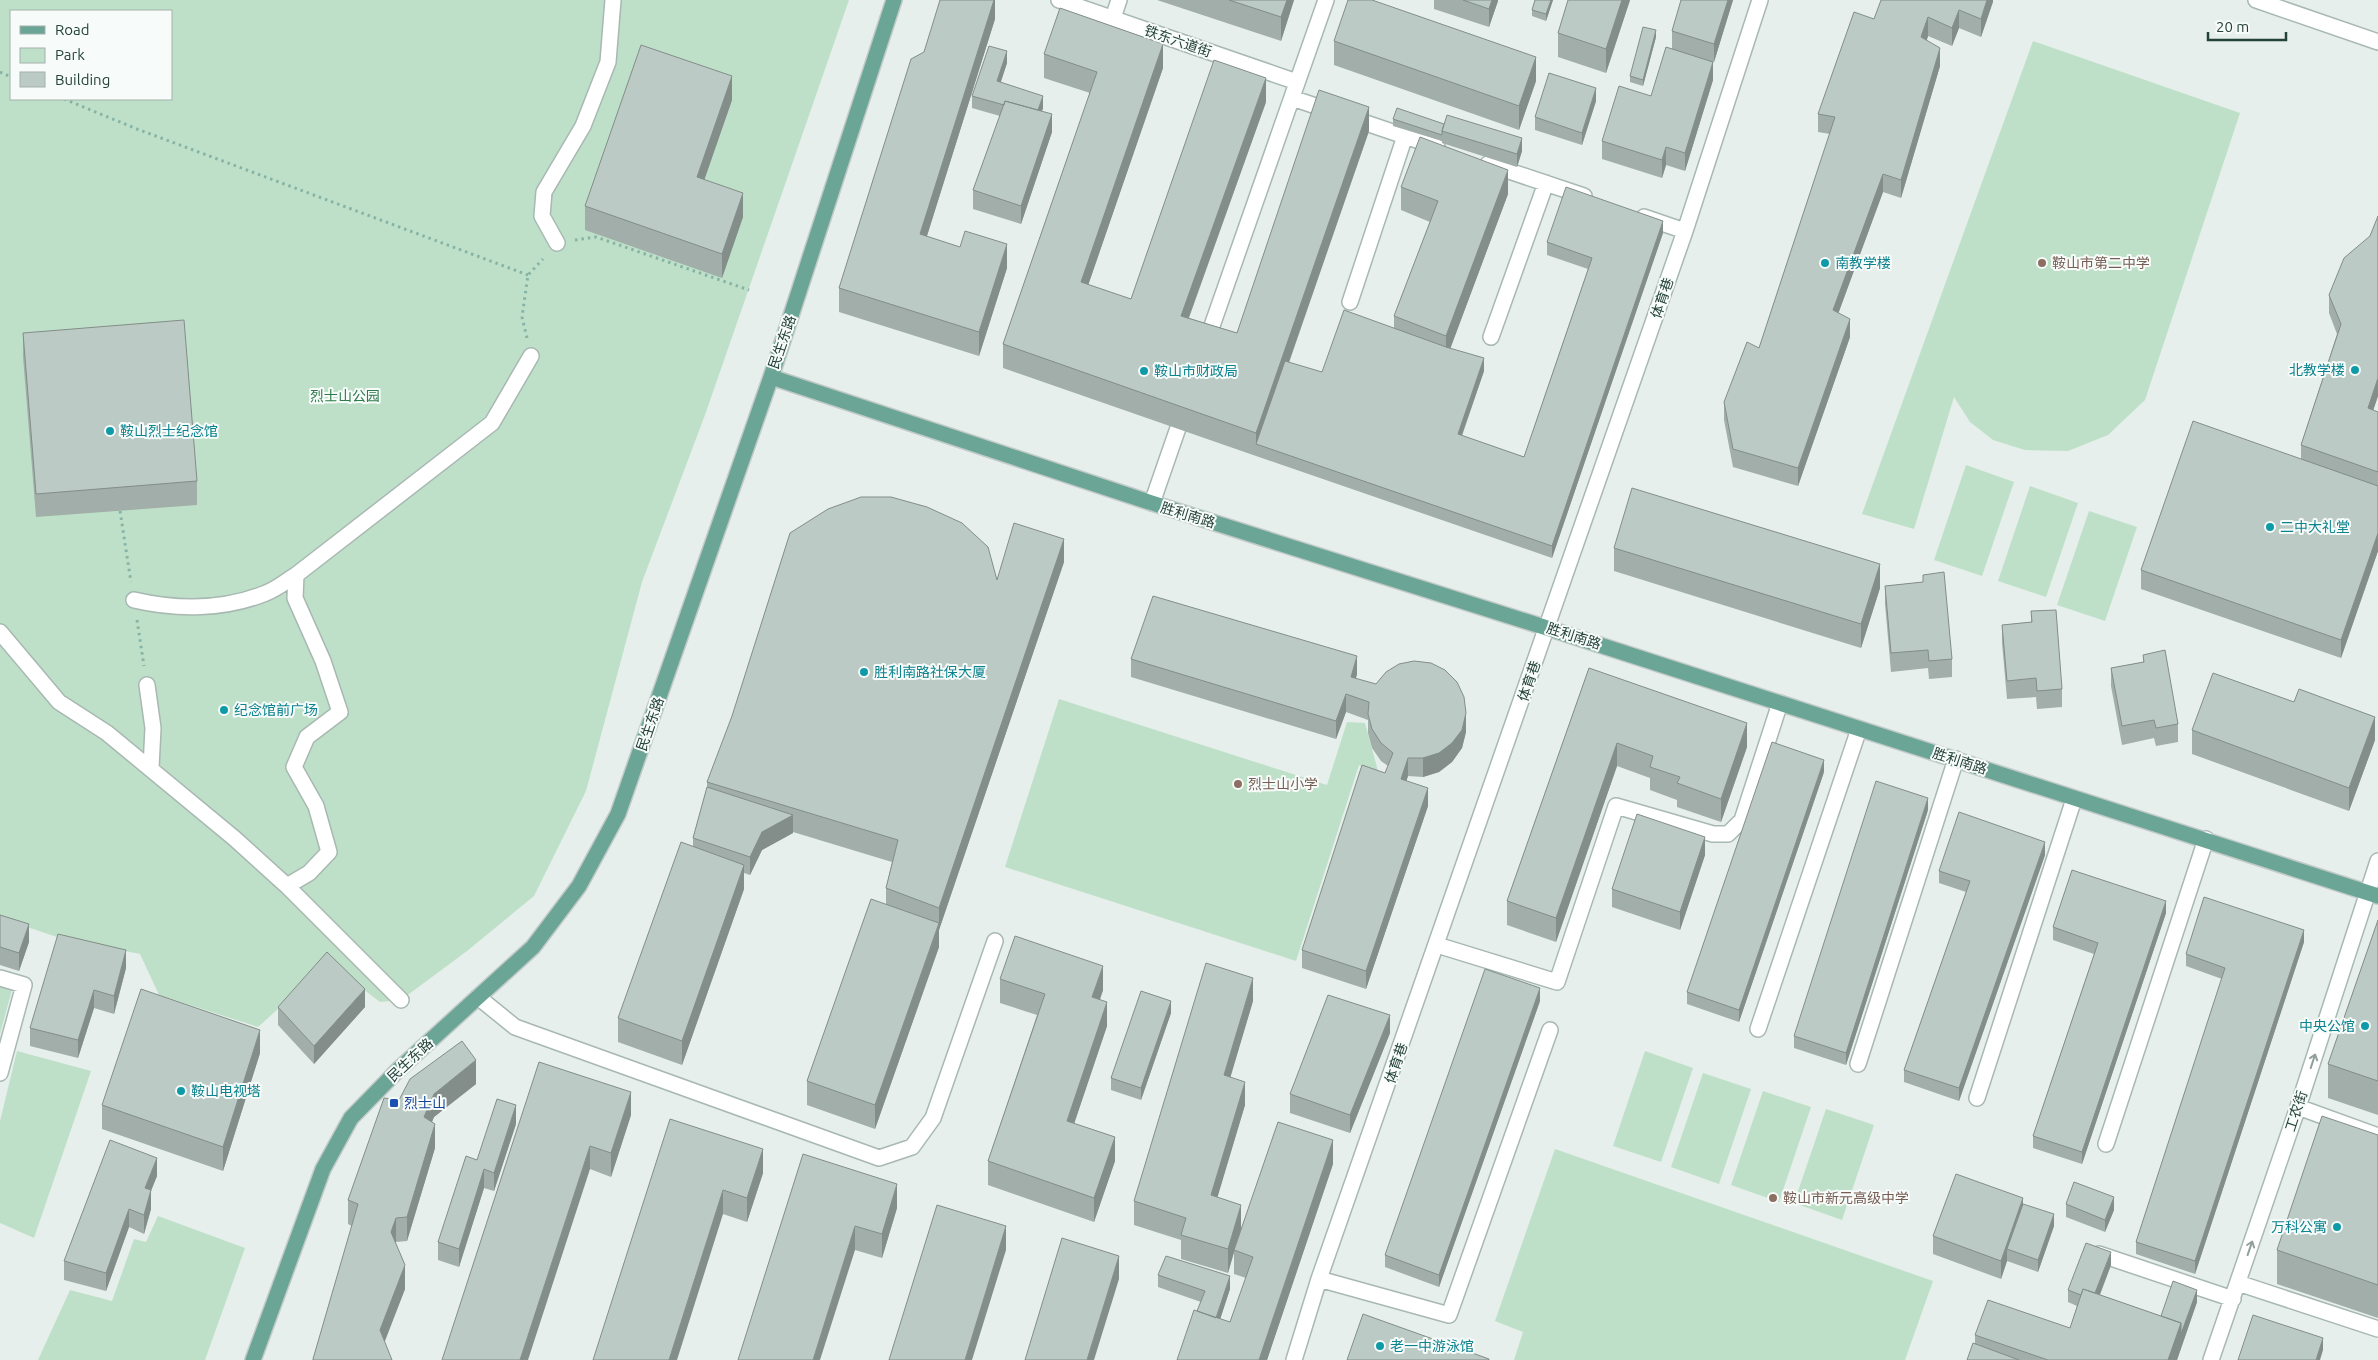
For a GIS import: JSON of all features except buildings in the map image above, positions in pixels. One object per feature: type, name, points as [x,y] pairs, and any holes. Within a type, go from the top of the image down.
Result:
[{"type":"main road","name":"民生东路","points":[[253,1360],[323,1169],[351,1118],[398,1070],[533,946],[579,886],[618,814],[771,377],[894,0]]},
{"type":"main road","name":"胜利南路","points":[[771,377],[1152,503],[1956,759],[2074,799],[2206,839],[2372,894]]},
{"type":"street","points":[[557,243],[542,216],[544,192],[583,126],[608,62],[613,0]]},
{"type":"street","name":"铁东六道街","points":[[1059,0],[1297,82]]},
{"type":"street","points":[[1113,18],[1119,0]]},
{"type":"street","points":[[1205,346],[1326,0]]},
{"type":"street","name":"体育巷","points":[[1294,1360],[1319,1279],[1438,945],[1685,231],[1760,0]]},
{"type":"street","points":[[2256,0],[2378,42]]},
{"type":"street","points":[[1292,98],[1452,152]]},
{"type":"street","points":[[1350,302],[1405,136]]},
{"type":"street","points":[[1471,158],[1602,202]]},
{"type":"street","points":[[1491,337],[1546,183]]},
{"type":"street","points":[[1630,212],[1685,231]]},
{"type":"street","points":[[134,600],[157,605],[198,607],[229,604],[268,593],[296,575],[492,423],[531,356]]},
{"type":"street","points":[[1152,503],[1178,428]]},
{"type":"street","points":[[287,886],[309,873],[329,852],[316,806],[294,767],[307,737],[340,712],[323,661],[295,598],[296,575]]},
{"type":"street","points":[[0,632],[59,702],[107,733],[151,768],[287,886],[401,1000]]},
{"type":"street","points":[[147,686],[153,728],[151,768]]},
{"type":"street","points":[[1438,945],[1556,982],[1616,806],[1713,834],[1728,834],[1742,820],[1780,703]]},
{"type":"street","points":[[1758,1029],[1859,729]]},
{"type":"street","points":[[1858,1064],[1956,759]]},
{"type":"street","points":[[1977,1098],[2074,799]]},
{"type":"street","points":[[2106,1144],[2206,839]]},
{"type":"street","name":"工农街","points":[[2211,1360],[2372,894],[2378,861]]},
{"type":"street","points":[[478,997],[515,1027],[879,1158],[912,1147],[933,1118],[996,941]]},
{"type":"street","points":[[0,978],[24,985],[0,1073]]},
{"type":"street","points":[[1319,1279],[1449,1315],[1550,1030]]},
{"type":"street","points":[[2298,1108],[2378,1136]]},
{"type":"street","points":[[2099,1254],[2233,1299]]},
{"type":"street","points":[[2238,1283],[2378,1330]]},
{"type":"path","points":[[66,100],[137,129],[528,275]]},
{"type":"path","points":[[531,356],[522,318],[528,275],[557,243],[596,237],[749,290]]},
{"type":"path","points":[[120,511],[147,686]]},
{"type":"green space","name":"烈士山公园","points":[[0,0],[849,0],[705,415],[642,582],[586,791],[534,896],[467,951],[401,1000],[380,1002],[329,963],[258,1027],[159,995],[140,954],[60,938],[0,918]]},
{"type":"green space","points":[[2033,41],[2240,113],[2145,400],[2108,435],[2068,451],[2025,450],[1993,440],[1970,422],[1954,397],[1914,529],[1862,514]]},
{"type":"green space","points":[[1966,465],[2014,482],[1982,576],[1934,560]]},
{"type":"green space","points":[[2030,486],[2078,503],[2046,597],[1998,581]]},
{"type":"green space","points":[[2089,511],[2137,527],[2105,621],[2057,605]]},
{"type":"green space","points":[[1059,699],[1327,785],[1347,722],[1365,723],[1378,771],[1359,765],[1296,961],[1005,867]]},
{"type":"green space","points":[[0,983],[13,986],[0,1034]]},
{"type":"green space","points":[[17,1051],[91,1071],[34,1238],[0,1223],[0,1121]]},
{"type":"green space","points":[[1645,1051],[1693,1068],[1661,1162],[1613,1146]]},
{"type":"green space","points":[[1703,1073],[1751,1089],[1719,1184],[1671,1167]]},
{"type":"green space","points":[[1763,1091],[1811,1107],[1779,1202],[1731,1185]]},
{"type":"green space","points":[[1826,1109],[1874,1125],[1842,1220],[1794,1203]]},
{"type":"green space","points":[[1555,1149],[1933,1281],[1905,1360],[1514,1360],[1523,1332],[1495,1321]]},
{"type":"green space","points":[[158,1216],[245,1248],[205,1360],[38,1360],[70,1290],[112,1301],[134,1239],[146,1242]]},
{"type":"place","name":"南教学楼","points":[[1825,263]]},
{"type":"place","name":"鞍山市第二中学","points":[[2042,263]]},
{"type":"place","name":"北教学楼","points":[[2355,370]]},
{"type":"place","name":"鞍山市财政局","points":[[1144,371]]},
{"type":"place","name":"鞍山烈士纪念馆","points":[[110,431]]},
{"type":"place","name":"二中大礼堂","points":[[2270,527]]},
{"type":"place","name":"胜利南路社保大厦","points":[[864,672]]},
{"type":"place","name":"纪念馆前广场","points":[[224,710]]},
{"type":"place","name":"烈士山小学","points":[[1238,784]]},
{"type":"place","name":"中央公馆","points":[[2365,1026]]},
{"type":"place","name":"鞍山电视塔","points":[[181,1091]]},
{"type":"place","name":"烈士山","points":[[394,1103]]},
{"type":"place","name":"鞍山市新元高级中学","points":[[1773,1198]]},
{"type":"place","name":"万科公寓","points":[[2337,1227]]},
{"type":"place","name":"老一中游泳馆","points":[[1380,1346]]}]
